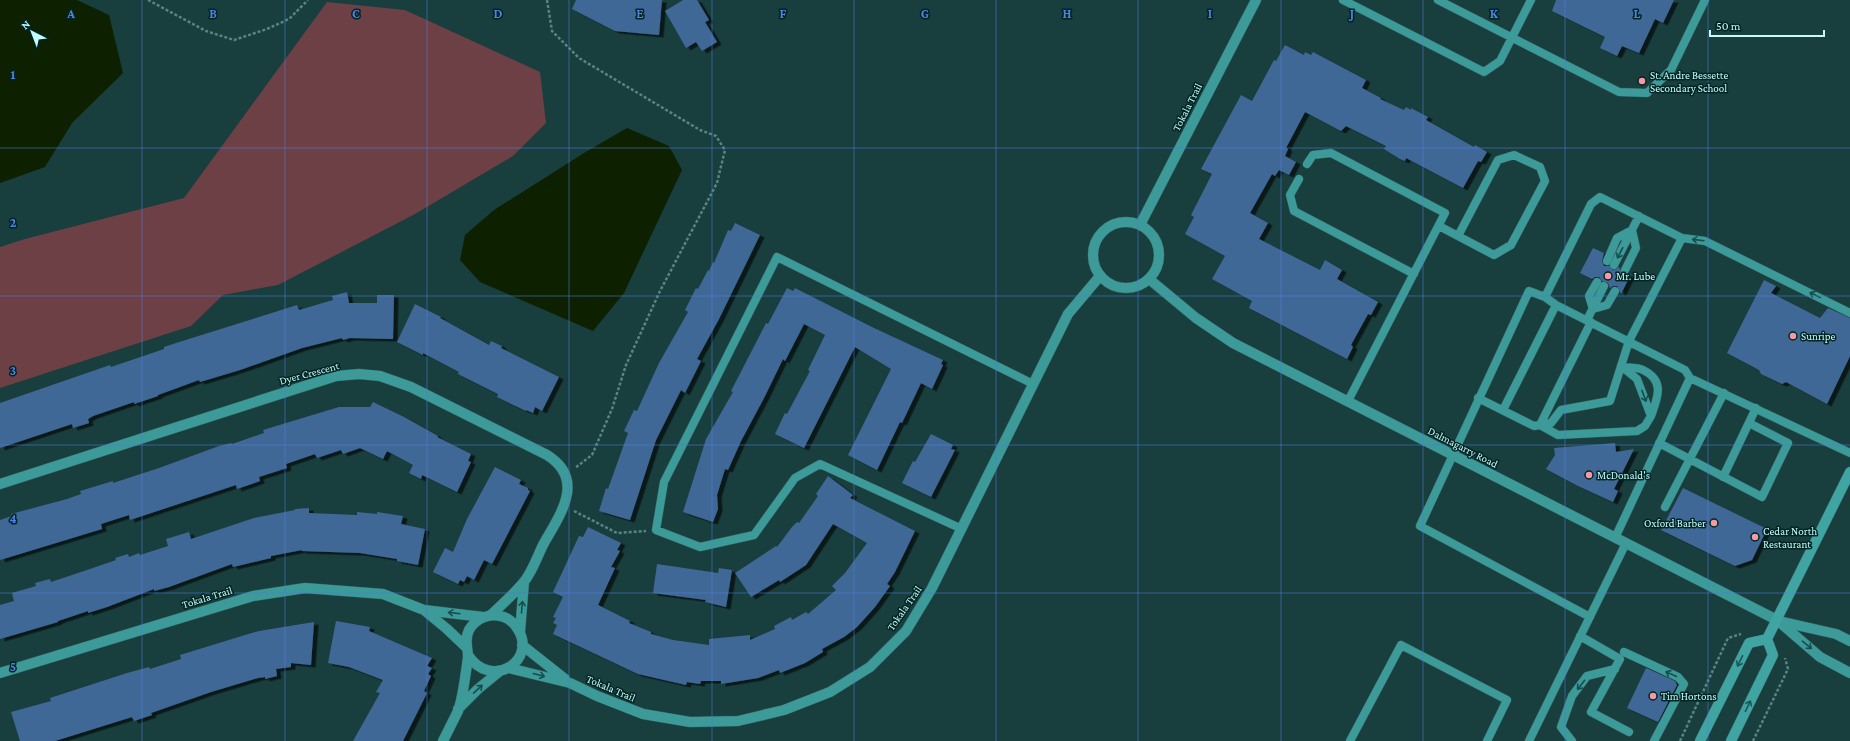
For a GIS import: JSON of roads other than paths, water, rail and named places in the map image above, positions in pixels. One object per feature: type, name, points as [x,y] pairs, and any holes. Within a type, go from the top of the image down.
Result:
[{"type":"main road","points":[[1731,741],[1773,656],[1767,639],[1850,472]]},
{"type":"main road","points":[[1700,741],[1749,643],[1767,639]]},
{"type":"street","name":"Tokala Trail","points":[[1140,225],[1256,0]]},
{"type":"street","points":[[1129,222],[1140,225],[1152,235],[1159,250],[1157,266],[1149,279],[1140,286],[1124,288],[1108,284],[1100,276],[1095,267],[1093,256],[1095,245],[1100,235],[1108,228],[1118,223],[1129,222]]},
{"type":"street","name":"Tokala Trail","points":[[522,645],[539,660],[570,683],[597,696],[643,714],[690,722],[738,721],[784,710],[830,692],[870,667],[906,631],[932,588],[1068,314],[1100,276]]},
{"type":"street","name":"Dalmagarry Road","points":[[1149,279],[1196,318],[1233,343],[1777,620],[1836,634],[1850,642]]},
{"type":"street","name":"Dyer Crescent","points":[[0,484],[336,376],[359,374],[380,376],[411,386],[547,455],[554,460],[565,475],[568,490],[564,506],[524,582]]},
{"type":"street","points":[[443,741],[458,709],[467,651],[466,638],[470,629],[476,622],[487,616],[524,582]]},
{"type":"street","points":[[458,709],[478,688],[516,662],[522,645],[520,632],[524,582]]},
{"type":"street","name":"Tokala Trail","points":[[0,673],[253,596],[284,590],[305,588],[382,594],[424,610],[487,616]]},
{"type":"street","name":"Tokala Trail","points":[[424,610],[447,629],[467,651]]},
{"type":"street","points":[[487,616],[500,616],[508,619],[515,624],[520,632]]},
{"type":"street","name":"Dalmagarry Road","points":[[1777,620],[1820,657],[1850,673]]},
{"type":"street","points":[[467,651],[473,663],[481,669],[490,672],[504,670]]},
{"type":"street","name":"Tokala Trail","points":[[504,670],[570,683]]},
{"type":"lane","points":[[1343,0],[1484,72],[1500,61],[1531,0]]},
{"type":"lane","points":[[1438,0],[1619,92],[1647,93],[1671,70],[1705,0]]},
{"type":"lane","points":[[1307,164],[1313,154],[1331,153],[1445,213],[1348,402]]},
{"type":"lane","points":[[1439,226],[1494,255],[1511,245],[1545,181],[1540,167],[1514,154],[1498,160],[1458,236]]},
{"type":"lane","points":[[1299,179],[1290,195],[1294,211],[1414,274]]},
{"type":"lane","points":[[1545,297],[1591,204],[1600,197],[1682,238],[1705,241],[1850,313]]},
{"type":"lane","points":[[1614,265],[1639,216]]},
{"type":"lane","points":[[1607,261],[1617,238],[1632,230]]},
{"type":"lane","points":[[1625,270],[1636,248],[1632,230]]},
{"type":"lane","points":[[1478,398],[1534,426],[1551,423],[1561,410],[1610,401],[1629,341],[1682,238]]},
{"type":"lane","points":[[962,529],[820,464],[795,478],[754,535],[700,547],[656,530],[664,482],[777,258],[1033,384]]},
{"type":"lane","points":[[1540,425],[1589,321],[1593,309],[1589,296],[1600,284]]},
{"type":"lane","points":[[1590,618],[1420,526],[1452,454],[1529,291],[1545,297],[1685,370],[1690,378],[1850,453]]},
{"type":"lane","points":[[1593,309],[1607,305],[1615,291]]},
{"type":"lane","points":[[1503,410],[1556,304]]},
{"type":"lane","points":[[1621,366],[1637,379],[1651,416]]},
{"type":"lane","points":[[1540,425],[1558,435],[1638,431],[1645,426],[1651,416],[1658,394],[1659,388],[1656,380],[1643,370],[1621,366]]},
{"type":"lane","points":[[1616,538],[1690,378]]},
{"type":"lane","points":[[1665,507],[1724,393]]},
{"type":"lane","points":[[1723,477],[1756,408]]},
{"type":"lane","points":[[1659,443],[1762,497],[1788,443],[1749,423]]},
{"type":"lane","points":[[1529,741],[1626,543]]},
{"type":"lane","points":[[1580,636],[1620,659],[1591,712],[1629,732]]},
{"type":"lane","points":[[1350,741],[1401,645],[1507,700],[1487,741]]},
{"type":"lane","points":[[1624,652],[1678,677],[1684,684],[1654,741]]},
{"type":"lane","points":[[1572,741],[1560,728],[1572,696],[1587,676],[1614,669]]},
{"type":"place","name":"St. Andre Bessette Secondary School","points":[[1642,81]]},
{"type":"place","name":"Mr. Lube","points":[[1608,276]]},
{"type":"place","name":"Sunripe","points":[[1793,336]]},
{"type":"place","name":"McDonald's","points":[[1589,475]]},
{"type":"place","name":"Oxford Barber","points":[[1714,523]]},
{"type":"place","name":"Cedar North Restaurant","points":[[1755,537]]},
{"type":"place","name":"Tim Hortons","points":[[1653,696]]}]
